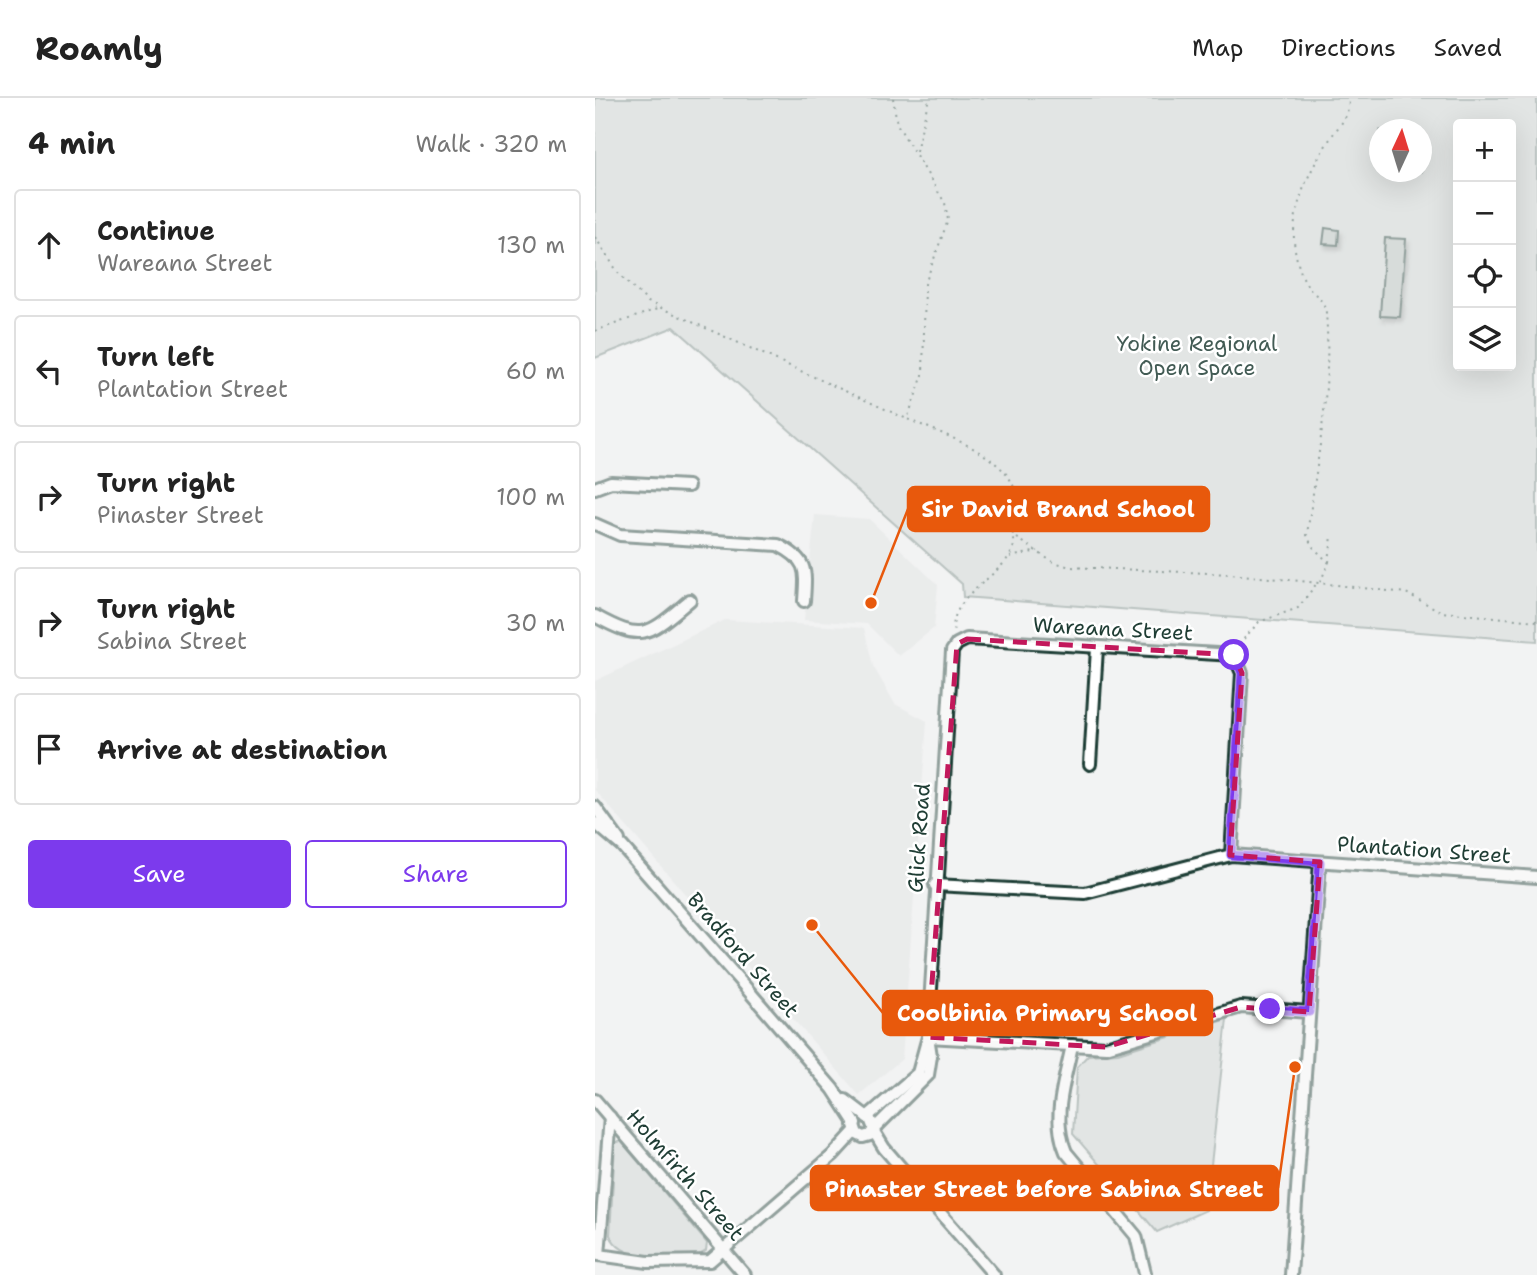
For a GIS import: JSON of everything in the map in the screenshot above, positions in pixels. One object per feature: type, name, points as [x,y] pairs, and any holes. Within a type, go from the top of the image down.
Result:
[{"type":"street","points":[[595,488],[611,482],[688,486]]},
{"type":"street","points":[[595,524],[620,535],[778,545],[797,554],[806,572],[804,601]]},
{"type":"street","points":[[595,616],[623,631],[636,634],[648,632],[689,600]]},
{"type":"street","name":"Wareana Street","points":[[957,644],[967,639],[1234,655]]},
{"type":"street","name":"Glick Road","points":[[724,1251],[864,1127],[927,1076],[931,1056],[928,1037],[935,884],[952,651],[957,644]]},
{"type":"street","points":[[1090,764],[1097,648]]},
{"type":"street","points":[[1231,855],[1242,673],[1234,655]]},
{"type":"street","name":"Bradford Street","points":[[595,807],[610,824],[622,846]]},
{"type":"street","name":"Bradford Street","points":[[595,822],[622,846],[994,1275]]},
{"type":"street","name":"Plantation Street","points":[[935,884],[1085,893],[1231,855],[1537,877]]},
{"type":"street","points":[[1291,1275],[1320,862]]},
{"type":"street","points":[[928,1037],[1119,1045],[1241,1007],[1309,1012]]},
{"type":"street","points":[[1072,1045],[1057,1123],[1059,1136],[1066,1152],[1136,1236],[1145,1273]]},
{"type":"street","name":"Holmfirth Street","points":[[595,1100],[745,1275]]},
{"type":"street","points":[[610,1117],[597,1256],[648,1262],[710,1261],[724,1251]]},
{"type":"path","points":[[893,98],[897,124],[945,203],[948,220],[925,284],[923,375],[907,419]]},
{"type":"path","points":[[915,154],[929,98]]},
{"type":"path","points":[[1329,563],[1312,546],[1307,535],[1328,386],[1326,309],[1306,285],[1300,271],[1294,235],[1298,203],[1307,177],[1332,135],[1347,120],[1349,98]]},
{"type":"path","points":[[595,237],[634,292],[661,307],[974,449],[1002,467],[1012,484],[1016,498],[1011,517],[1016,537],[1009,557],[958,609],[952,626],[957,644]]},
{"type":"path","points":[[595,331],[661,307]]},
{"type":"path","points":[[1234,655],[1243,637],[1259,622],[1298,608],[1319,583],[1329,563],[1332,536]]},
{"type":"path","points":[[1016,537],[1051,561],[1079,568],[1231,574],[1406,593],[1442,612],[1537,621]]},
{"type":"path","points":[[1009,557],[1038,551]]},
{"type":"highlighted area","points":[[967,639],[1234,655],[1242,673],[1230,855],[1320,862],[1309,1012],[1241,1007],[1106,1047],[928,1037],[957,644]]},
{"type":"shaded area","points":[[815,515],[869,519],[938,585],[934,628],[899,656],[867,624],[804,620]]},
{"type":"shaded area","points":[[725,620],[864,628],[873,666],[895,704],[927,721],[902,1059],[859,1095],[595,790],[595,681]]},
{"type":"green space","name":"Yokine Regional Open Space","points":[[595,98],[1537,98],[1537,641],[963,597],[962,584],[674,327],[595,358]]},
{"type":"green space","points":[[1227,1019],[1206,1210],[1157,1232],[1073,1134],[1077,1067],[1088,1055],[1118,1053]]},
{"type":"green space","points":[[621,1141],[707,1243],[706,1251],[699,1255],[649,1257],[626,1251],[616,1245],[610,1235],[615,1143]]},
{"type":"building","points":[[1325,228],[1339,230],[1338,245],[1323,244]]},
{"type":"building","points":[[1385,238],[1406,239],[1400,317],[1380,316]]},
{"type":"place","name":"Sir David Brand School","points":[[871,603]]},
{"type":"place","name":"Coolbinia Primary School","points":[[812,925]]},
{"type":"place","name":"Pinaster Street before Sabina Street","points":[[1295,1067]]},
{"type":"route","points":[[1234,655],[1242,673],[1231,855],[1320,862],[1309,1012],[1270,1009]]}]
